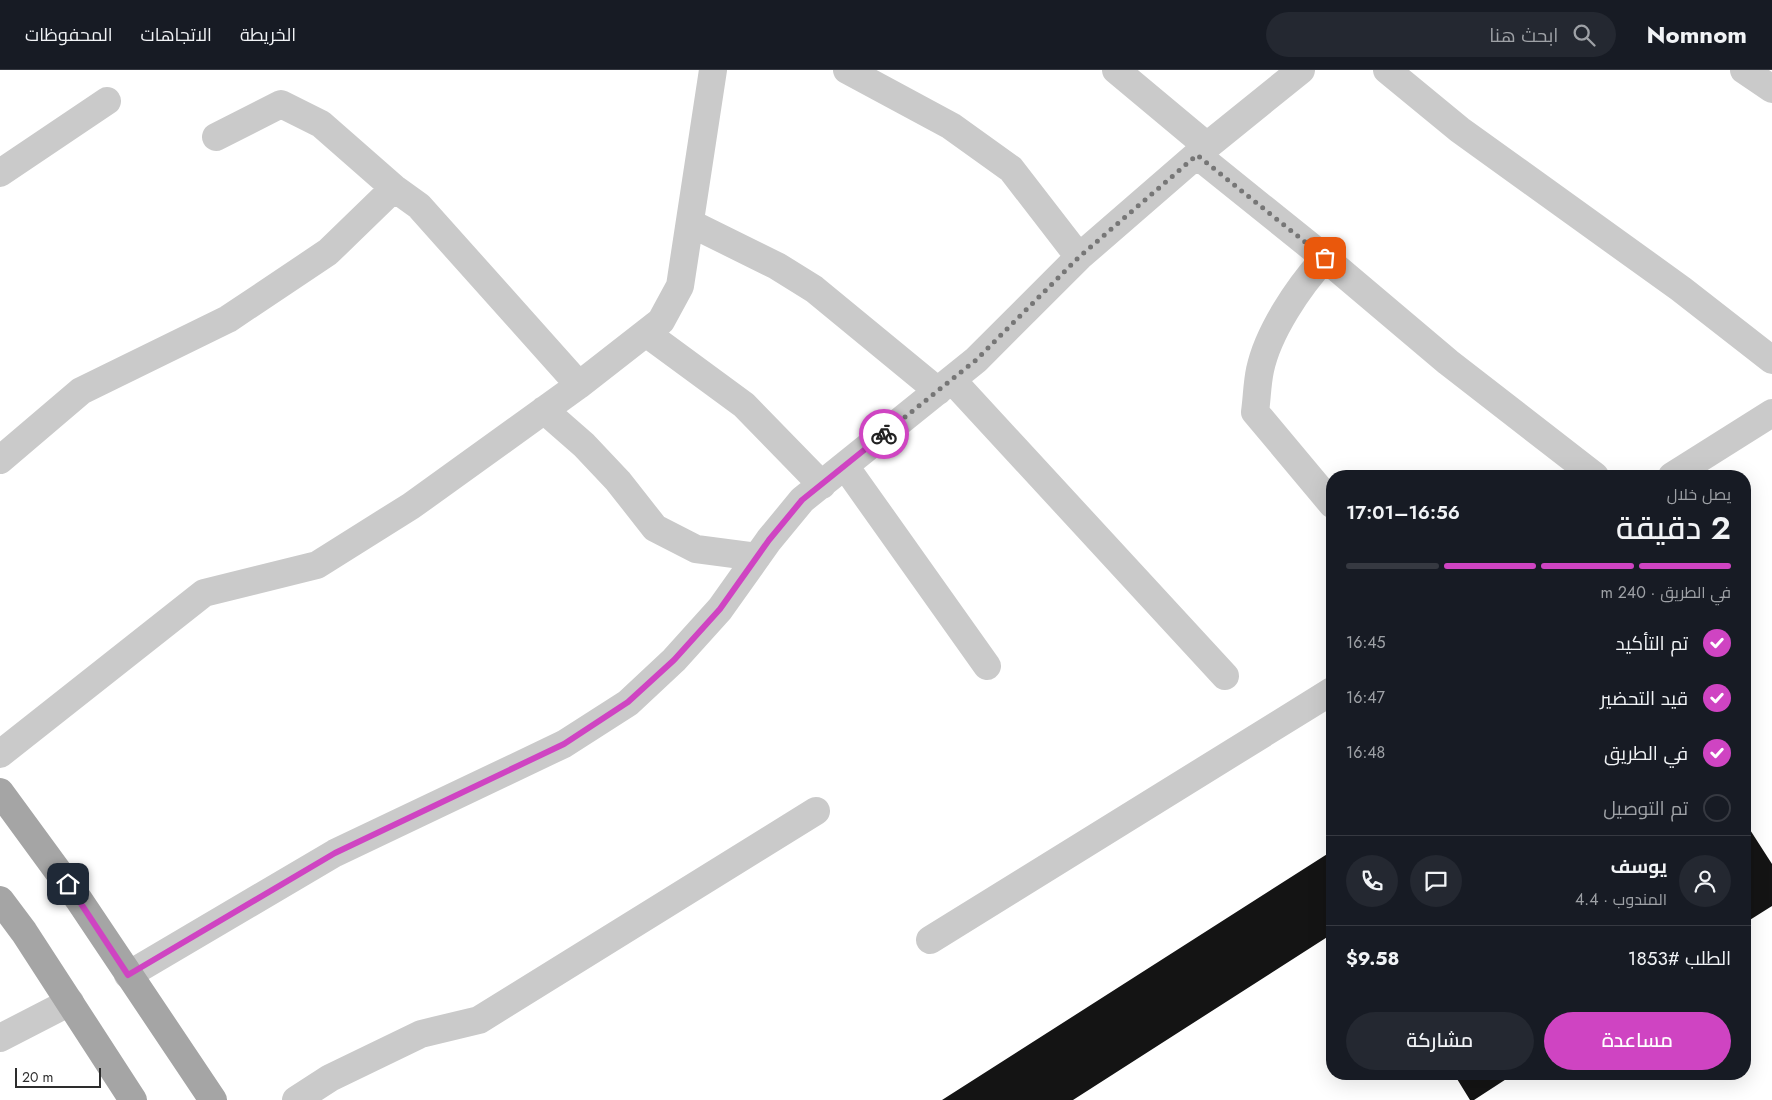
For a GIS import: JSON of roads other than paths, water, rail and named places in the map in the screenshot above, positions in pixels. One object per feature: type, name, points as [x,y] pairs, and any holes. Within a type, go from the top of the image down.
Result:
[{"type":"main road","points":[[0,792],[79,900],[214,1100]]},
{"type":"main road","points":[[0,900],[70,1002],[133,1100]]},
{"type":"street","points":[[0,754],[204,593],[317,565],[411,506],[579,386],[661,321],[680,286],[713,70]]},
{"type":"street","points":[[846,70],[951,126],[1011,169],[1079,257]]},
{"type":"street","points":[[1116,70],[1202,150],[1325,258],[1448,362],[1587,470]]},
{"type":"street","points":[[128,975],[335,853],[564,744],[628,702],[674,660],[720,609],[757,557],[802,500],[976,360],[1079,257],[1202,150],[1301,70]]},
{"type":"street","points":[[1387,70],[1460,130],[1681,289],[1772,360]]},
{"type":"street","points":[[1744,70],[1772,90]]},
{"type":"street","points":[[0,173],[107,101]]},
{"type":"street","points":[[216,138],[280,104],[321,124],[394,188],[419,206],[579,386]]},
{"type":"street","points":[[0,460],[81,391],[228,319],[328,252],[394,188]]},
{"type":"street","points":[[690,222],[777,266],[814,289],[945,385],[1225,676]]},
{"type":"street","points":[[1325,258],[1304,281],[1276,327],[1260,369],[1255,412],[1326,497]]},
{"type":"street","points":[[646,333],[744,405],[822,485]]},
{"type":"street","points":[[544,410],[584,445],[618,480],[655,528],[696,549],[757,557]]},
{"type":"street","points":[[1681,470],[1772,412]]},
{"type":"street","points":[[845,466],[987,666]]},
{"type":"street","points":[[930,940],[1326,695]]},
{"type":"street","points":[[296,1100],[330,1078],[421,1034],[479,1020],[816,811]]},
{"type":"street","points":[[0,1038],[70,1002]]}]
